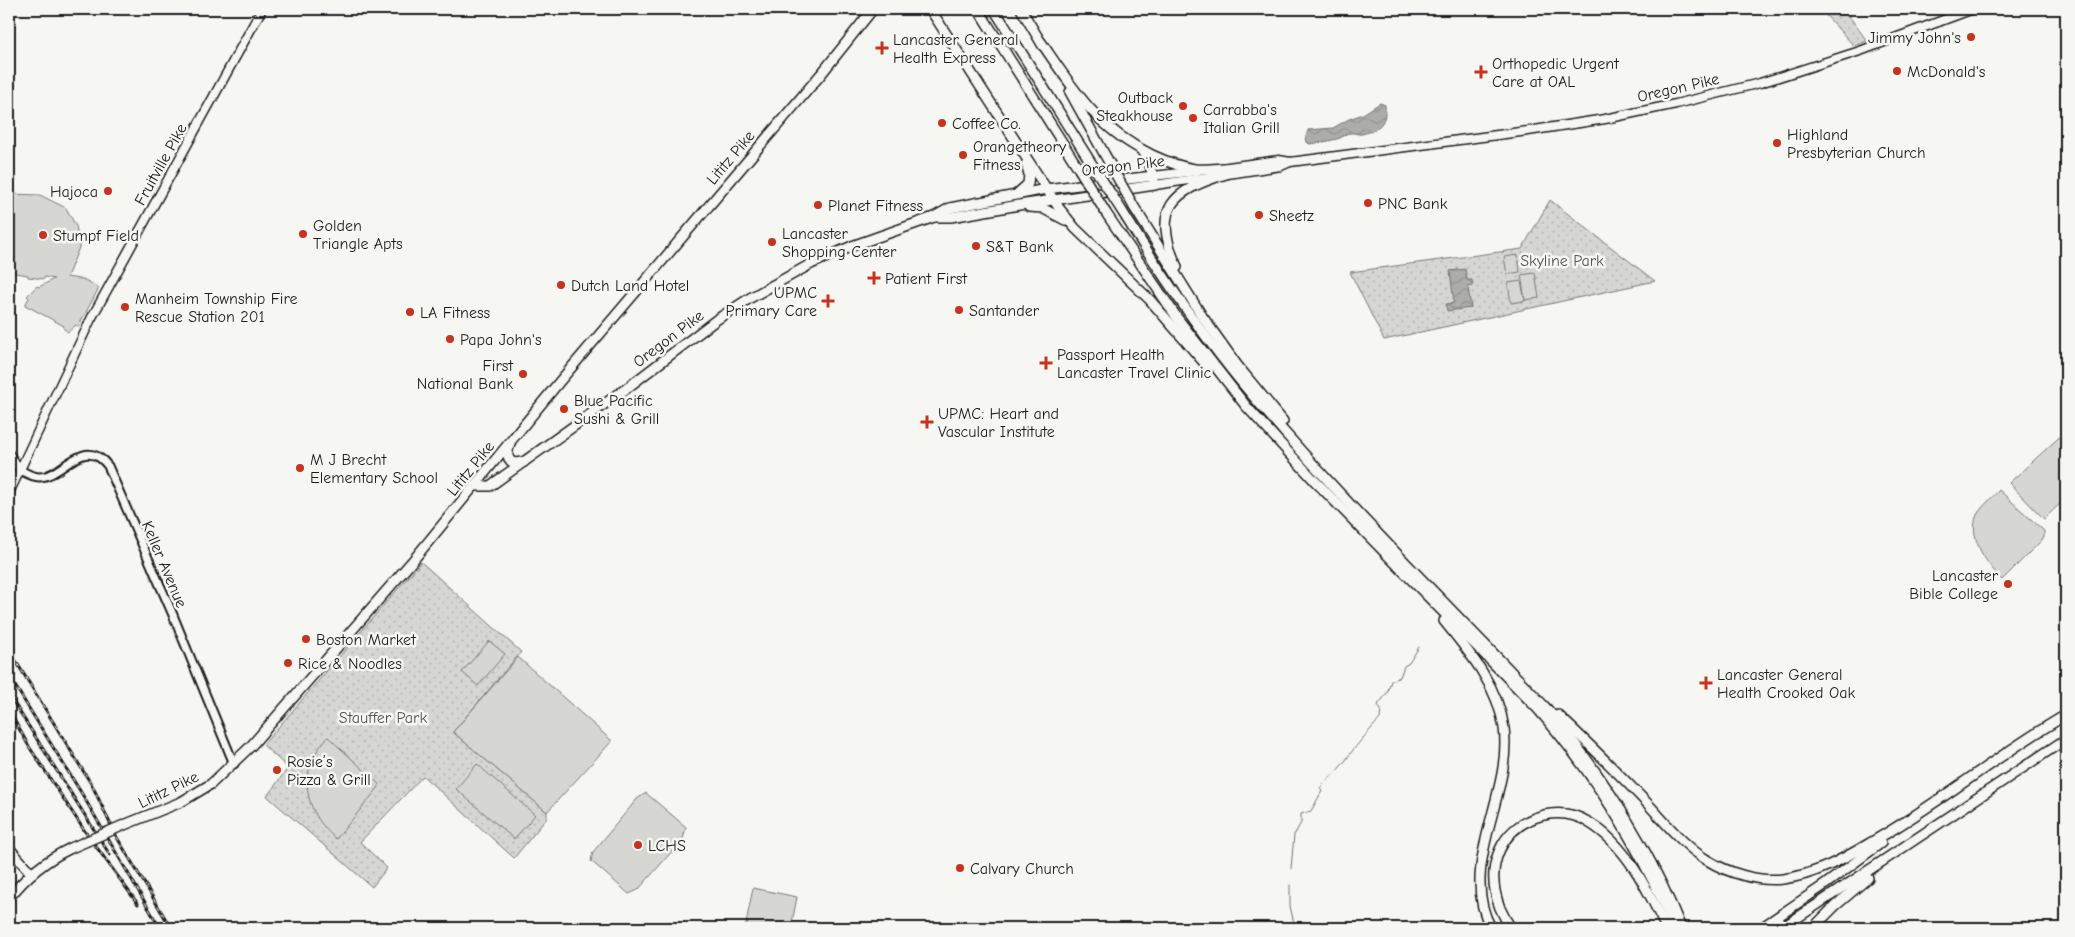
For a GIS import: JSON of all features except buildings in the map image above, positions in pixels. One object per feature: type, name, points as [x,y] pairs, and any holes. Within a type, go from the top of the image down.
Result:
[{"type":"highway","name":"Lititz Pike","points":[[9,898],[31,873],[54,857],[124,825],[182,802],[211,784],[234,764],[317,671],[476,486],[560,381],[822,73],[873,9]]},
{"type":"highway","points":[[930,9],[1053,200],[1075,228]]},
{"type":"highway","points":[[978,9],[1106,212],[1178,319],[1246,406]]},
{"type":"highway","points":[[994,9],[1151,259],[1242,383],[1295,444],[1553,716],[1601,777],[1648,854],[1681,928]]},
{"type":"highway","points":[[1021,9],[1134,207],[1202,316],[1237,365],[1352,501],[1446,604]]},
{"type":"highway","points":[[1041,42],[1075,92],[1093,114],[1115,134],[1141,150],[1168,162],[1195,169],[1226,171]]},
{"type":"highway","points":[[1013,197],[1025,188],[1029,179],[1028,167],[1016,141]]},
{"type":"highway","points":[[1141,150],[1147,156],[1154,180]]},
{"type":"highway","points":[[1202,316],[1172,257],[1166,232],[1167,214],[1174,201],[1188,188],[1226,171]]},
{"type":"highway","name":"Oregon Pike","points":[[476,486],[490,486],[627,388],[716,320],[750,298],[796,272],[839,252],[934,217],[950,208],[1046,189],[1154,180]]},
{"type":"highway","name":"Oregon Pike","points":[[934,217],[951,218],[1154,180]]},
{"type":"highway","points":[[1019,205],[1042,208],[1059,216],[1075,228],[1150,300],[1221,382],[1246,406],[1358,526],[1463,644],[1483,672],[1495,695],[1504,728],[1503,771],[1479,881],[1483,913],[1491,928]]},
{"type":"highway","points":[[510,443],[509,459],[513,463],[524,462]]},
{"type":"highway","points":[[1358,526],[1537,708],[1565,741],[1598,785],[1621,821],[1649,872],[1675,928]]},
{"type":"highway","points":[[1502,662],[1564,720],[1695,851],[1705,860],[1725,870],[1745,876],[1775,879],[1802,875],[1834,863],[1902,825]]},
{"type":"highway","points":[[1761,928],[1823,886],[1902,825],[2066,715]]},
{"type":"highway","points":[[1782,928],[2066,739]]},
{"type":"highway","points":[[1813,928],[1852,890],[1990,790]]},
{"type":"highway","points":[[1511,928],[1500,908],[1496,894],[1494,869],[1497,854],[1502,844],[1520,825],[1539,816],[1559,813],[1575,816],[1588,822],[1617,848],[1640,878],[1666,928]]},
{"type":"highway","points":[[9,848],[31,873]]},
{"type":"main road","name":"Oregon Pike","points":[[1154,180],[1281,166],[1290,162],[1556,127],[1670,105],[1760,83],[1853,54],[1973,9]]},
{"type":"main road","name":"Fruitville Pike","points":[[9,494],[91,319],[261,10]]},
{"type":"main road","points":[[9,454],[20,470]]},
{"type":"main road","name":"Keller Avenue","points":[[20,470],[32,476],[43,476],[77,457],[87,454],[97,456],[108,466],[234,764]]},
{"type":"green space","points":[[1820,9],[1844,9],[1867,41],[1854,46]]},
{"type":"green space","name":"Stumpf Field","points":[[9,194],[40,195],[66,208],[76,226],[80,245],[67,277],[85,280],[99,288],[78,327],[76,325],[68,332],[63,328],[64,326],[25,305],[29,298],[27,296],[37,286],[39,287],[54,279],[28,277],[28,275],[9,272]]},
{"type":"green space","name":"Skyline Park","points":[[1550,200],[1655,281],[1384,340],[1350,272],[1522,249]]},
{"type":"green space","points":[[1518,255],[1520,272],[1507,274],[1504,257]]},
{"type":"green space","points":[[1535,273],[1539,298],[1525,300],[1521,275]]},
{"type":"green space","points":[[1521,281],[1525,301],[1511,303],[1508,283]]},
{"type":"green space","points":[[2066,431],[2066,498],[2044,519],[2009,483]]},
{"type":"green space","points":[[1999,490],[2044,531],[2044,538],[2002,580],[1985,559],[1977,543],[1974,526],[1977,514]]},
{"type":"green space","name":"Stauffer Park","points":[[421,562],[521,652],[453,732],[547,812],[547,818],[514,858],[423,776],[360,842],[387,868],[372,887],[267,796],[288,768],[263,745]]},
{"type":"green space","points":[[489,641],[505,654],[478,686],[462,672]]},
{"type":"green space","points":[[518,657],[612,741],[547,812],[453,732]]},
{"type":"green space","points":[[328,737],[378,783],[379,787],[336,839],[316,816],[308,790],[311,763]]},
{"type":"green space","points":[[477,764],[535,815],[514,839],[456,789]]},
{"type":"green space","name":"LCHS","points":[[646,793],[686,827],[683,839],[638,890],[629,894],[591,861],[593,852],[637,799]]},
{"type":"green space","points":[[753,888],[797,897],[791,928],[745,928]]},
{"type":"water","points":[[1380,103],[1385,105],[1385,117],[1380,125],[1373,130],[1360,134],[1349,133],[1340,138],[1316,143],[1309,144],[1305,140],[1308,130],[1333,128],[1363,114]]},
{"type":"water","points":[[1465,269],[1467,280],[1472,280],[1473,286],[1468,287],[1471,308],[1447,311],[1446,304],[1454,303],[1450,271]]},
{"type":"waterway","points":[[1291,869],[1294,835],[1301,823],[1301,814],[1311,811],[1322,791],[1320,789],[1323,784],[1336,772],[1380,719],[1381,710],[1378,705],[1387,693],[1391,681],[1400,677],[1404,666],[1409,663],[1419,647]]},
{"type":"waterway","points":[[1290,885],[1290,906],[1295,928]]},
{"type":"railway","points":[[9,650],[93,787],[115,834],[171,928]]},
{"type":"railway","points":[[9,676],[82,794],[160,928]]},
{"type":"railway","points":[[9,695],[110,855]]},
{"type":"railway","points":[[9,711],[30,748],[84,830],[138,904]]},
{"type":"place","name":"Jimmy John's","points":[[1971,37]]},
{"type":"place","name":"Lancaster General Health Express","points":[[882,48]]},
{"type":"place","name":"McDonald's","points":[[1897,71]]},
{"type":"place","name":"Orthopedic Urgent Care at OAL","points":[[1481,72]]},
{"type":"place","name":"Outback Steakhouse","points":[[1183,106]]},
{"type":"place","name":"Carrabba's Italian Grill","points":[[1193,118]]},
{"type":"place","name":"Coffee Co.","points":[[942,123]]},
{"type":"place","name":"Highland Presbyterian Church","points":[[1777,143]]},
{"type":"place","name":"Orangetheory Fitness","points":[[963,155]]},
{"type":"place","name":"Hajoca","points":[[108,191]]},
{"type":"place","name":"PNC Bank","points":[[1368,203]]},
{"type":"place","name":"Planet Fitness","points":[[818,205]]},
{"type":"place","name":"Sheetz","points":[[1259,215]]},
{"type":"place","name":"Golden Triangle Apts","points":[[303,234]]},
{"type":"place","name":"Stumpf Field","points":[[43,235]]},
{"type":"place","name":"Lancaster Shopping Center","points":[[772,242]]},
{"type":"place","name":"S&T Bank","points":[[976,246]]},
{"type":"place","name":"Patient First","points":[[874,278]]},
{"type":"place","name":"Dutch Land Hotel","points":[[561,285]]},
{"type":"place","name":"UPMC Primary Care","points":[[828,301]]},
{"type":"place","name":"Manheim Township Fire Rescue Station 201","points":[[125,307]]},
{"type":"place","name":"Santander","points":[[959,310]]},
{"type":"place","name":"LA Fitness","points":[[410,312]]},
{"type":"place","name":"Papa John's","points":[[450,339]]},
{"type":"place","name":"Passport Health Lancaster Travel Clinic","points":[[1046,363]]},
{"type":"place","name":"First National Bank","points":[[523,374]]},
{"type":"place","name":"Blue Pacific Sushi & Grill","points":[[564,409]]},
{"type":"place","name":"UPMC: Heart and Vascular Institute","points":[[927,422]]},
{"type":"place","name":"M J Brecht Elementary School","points":[[300,468]]},
{"type":"place","name":"Lancaster Bible College","points":[[2008,584]]},
{"type":"place","name":"Boston Market","points":[[306,639]]},
{"type":"place","name":"Rice & Noodles","points":[[288,663]]},
{"type":"place","name":"Lancaster General Health Crooked Oak","points":[[1706,683]]},
{"type":"place","name":"Rosie’s Pizza & Grill","points":[[277,770]]},
{"type":"place","name":"LCHS","points":[[638,845]]},
{"type":"place","name":"Calvary Church","points":[[960,868]]}]
